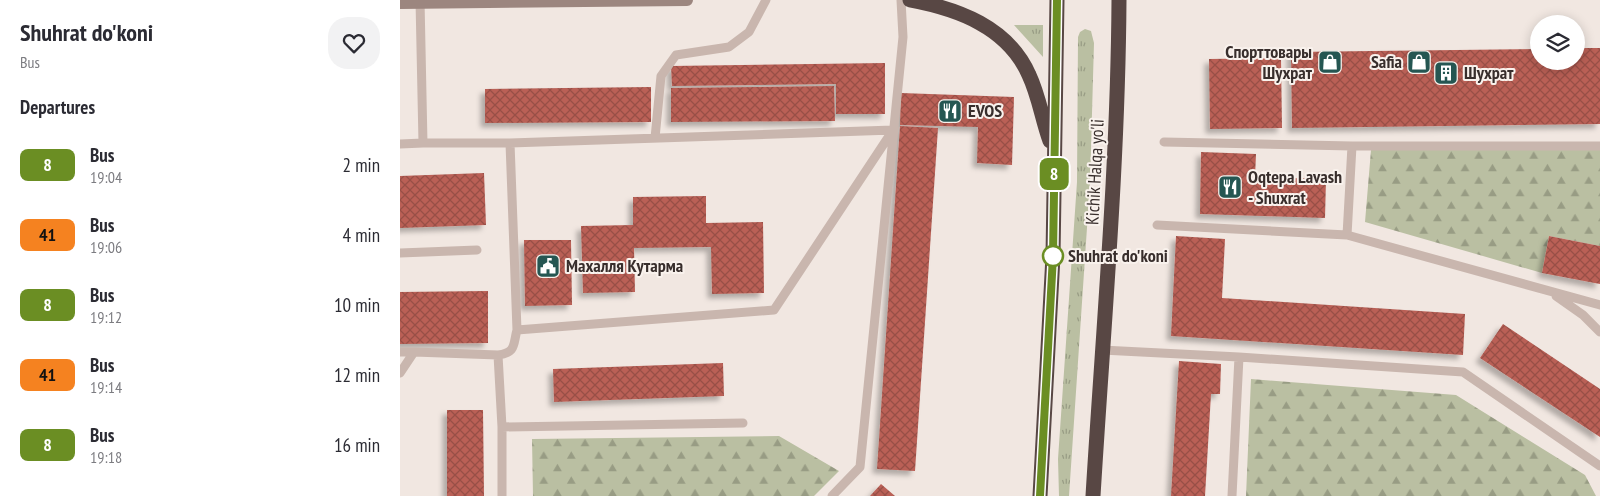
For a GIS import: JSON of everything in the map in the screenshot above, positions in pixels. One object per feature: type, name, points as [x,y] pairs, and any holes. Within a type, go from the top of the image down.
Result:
[{"type":"highway","points":[[910,0],[936,5],[970,18],[996,33],[1008,43],[1029,74],[1054,156]]},
{"type":"highway","points":[[1042,496],[1042,463],[1053,256],[1057,0]]},
{"type":"highway","name":"Kichik Halqa yo'li","points":[[1093,496],[1114,168],[1119,73],[1120,0]]},
{"type":"main road","points":[[400,3],[420,1],[687,0]]},
{"type":"lane","points":[[656,138],[661,76],[676,55],[729,47],[749,32],[766,0]]},
{"type":"lane","points":[[832,496],[860,467],[903,37],[901,0]]},
{"type":"lane","points":[[420,1],[423,143]]},
{"type":"lane","points":[[400,144],[510,143],[893,130]]},
{"type":"lane","points":[[517,330],[774,310],[893,130]]},
{"type":"lane","points":[[1164,142],[1352,146],[1600,146]]},
{"type":"lane","points":[[400,352],[498,355],[509,353],[512,350],[517,330],[510,143]]},
{"type":"lane","points":[[1347,235],[1352,146]]},
{"type":"lane","points":[[1158,225],[1347,235],[1600,305]]},
{"type":"lane","points":[[400,253],[477,250]]},
{"type":"lane","points":[[1549,291],[1583,314],[1600,332]]},
{"type":"lane","points":[[1102,350],[1463,372],[1600,466]]},
{"type":"lane","points":[[400,374],[414,352]]},
{"type":"lane","points":[[498,355],[502,427],[502,496]]},
{"type":"lane","points":[[1232,496],[1239,357]]},
{"type":"lane","points":[[502,427],[743,423]]},
{"type":"green space","points":[[1014,25],[1043,25],[1043,57]]},
{"type":"green space","points":[[1085,29],[1091,31],[1094,43],[1090,183],[1069,496],[1059,496],[1058,459],[1077,182],[1078,37],[1080,32]]},
{"type":"green space","points":[[1371,150],[1600,150],[1600,246],[1549,236],[1542,273],[1365,222]]},
{"type":"green space","points":[[1251,379],[1456,395],[1585,475],[1596,496],[1246,496]]},
{"type":"green space","points":[[779,436],[839,471],[814,496],[533,496],[532,439]]},
{"type":"building","points":[[1585,48],[1600,48],[1600,124],[1292,128],[1291,52],[1530,49],[1530,70],[1585,70]]},
{"type":"building","points":[[1281,58],[1282,128],[1210,129],[1209,59]]},
{"type":"building","points":[[885,63],[885,114],[836,114],[836,84],[672,86],[671,66]]},
{"type":"building","points":[[834,86],[835,121],[671,122],[671,88]]},
{"type":"building","points":[[651,87],[651,122],[485,123],[485,89]]},
{"type":"building","points":[[901,93],[1014,97],[1012,165],[977,163],[978,127],[900,125]]},
{"type":"building","points":[[900,126],[938,128],[915,471],[877,469]]},
{"type":"building","points":[[1201,152],[1256,154],[1255,177],[1326,179],[1325,218],[1200,214]]},
{"type":"building","points":[[484,173],[486,225],[400,228],[400,176]]},
{"type":"building","points":[[706,196],[706,223],[763,222],[764,293],[712,294],[711,247],[634,248],[635,292],[583,293],[581,226],[633,225],[633,197]]},
{"type":"building","points":[[1176,236],[1225,239],[1222,298],[1465,314],[1463,355],[1171,336]]},
{"type":"building","points":[[1549,236],[1600,246],[1600,284],[1542,273]]},
{"type":"building","points":[[524,240],[571,240],[572,305],[525,306]]},
{"type":"building","points":[[488,291],[488,343],[400,344],[400,292]]},
{"type":"building","points":[[1503,324],[1600,389],[1600,437],[1480,358]]},
{"type":"building","points":[[1179,361],[1221,364],[1220,394],[1211,394],[1205,496],[1171,496]]},
{"type":"building","points":[[723,363],[724,396],[554,402],[553,369]]},
{"type":"building","points":[[447,410],[483,410],[484,496],[447,496]]},
{"type":"building","points":[[881,484],[895,496],[870,496]]},
{"type":"bus line","name":"8","points":[[1040,496],[1053,256],[1057,0]]},
{"type":"place","name":"Спорттовары Шухрат","points":[[1330,62]]},
{"type":"place","name":"Safia","points":[[1419,62]]},
{"type":"place","name":"Шухрат","points":[[1446,73]]},
{"type":"place","name":"EVOS","points":[[950,111]]},
{"type":"place","name":"Oqtepa Lavash - Shuxrat","points":[[1230,187]]},
{"type":"place","name":"Shuhrat do'koni","points":[[1053,256]]},
{"type":"place","name":"Махалля Кутарма","points":[[548,266]]}]
